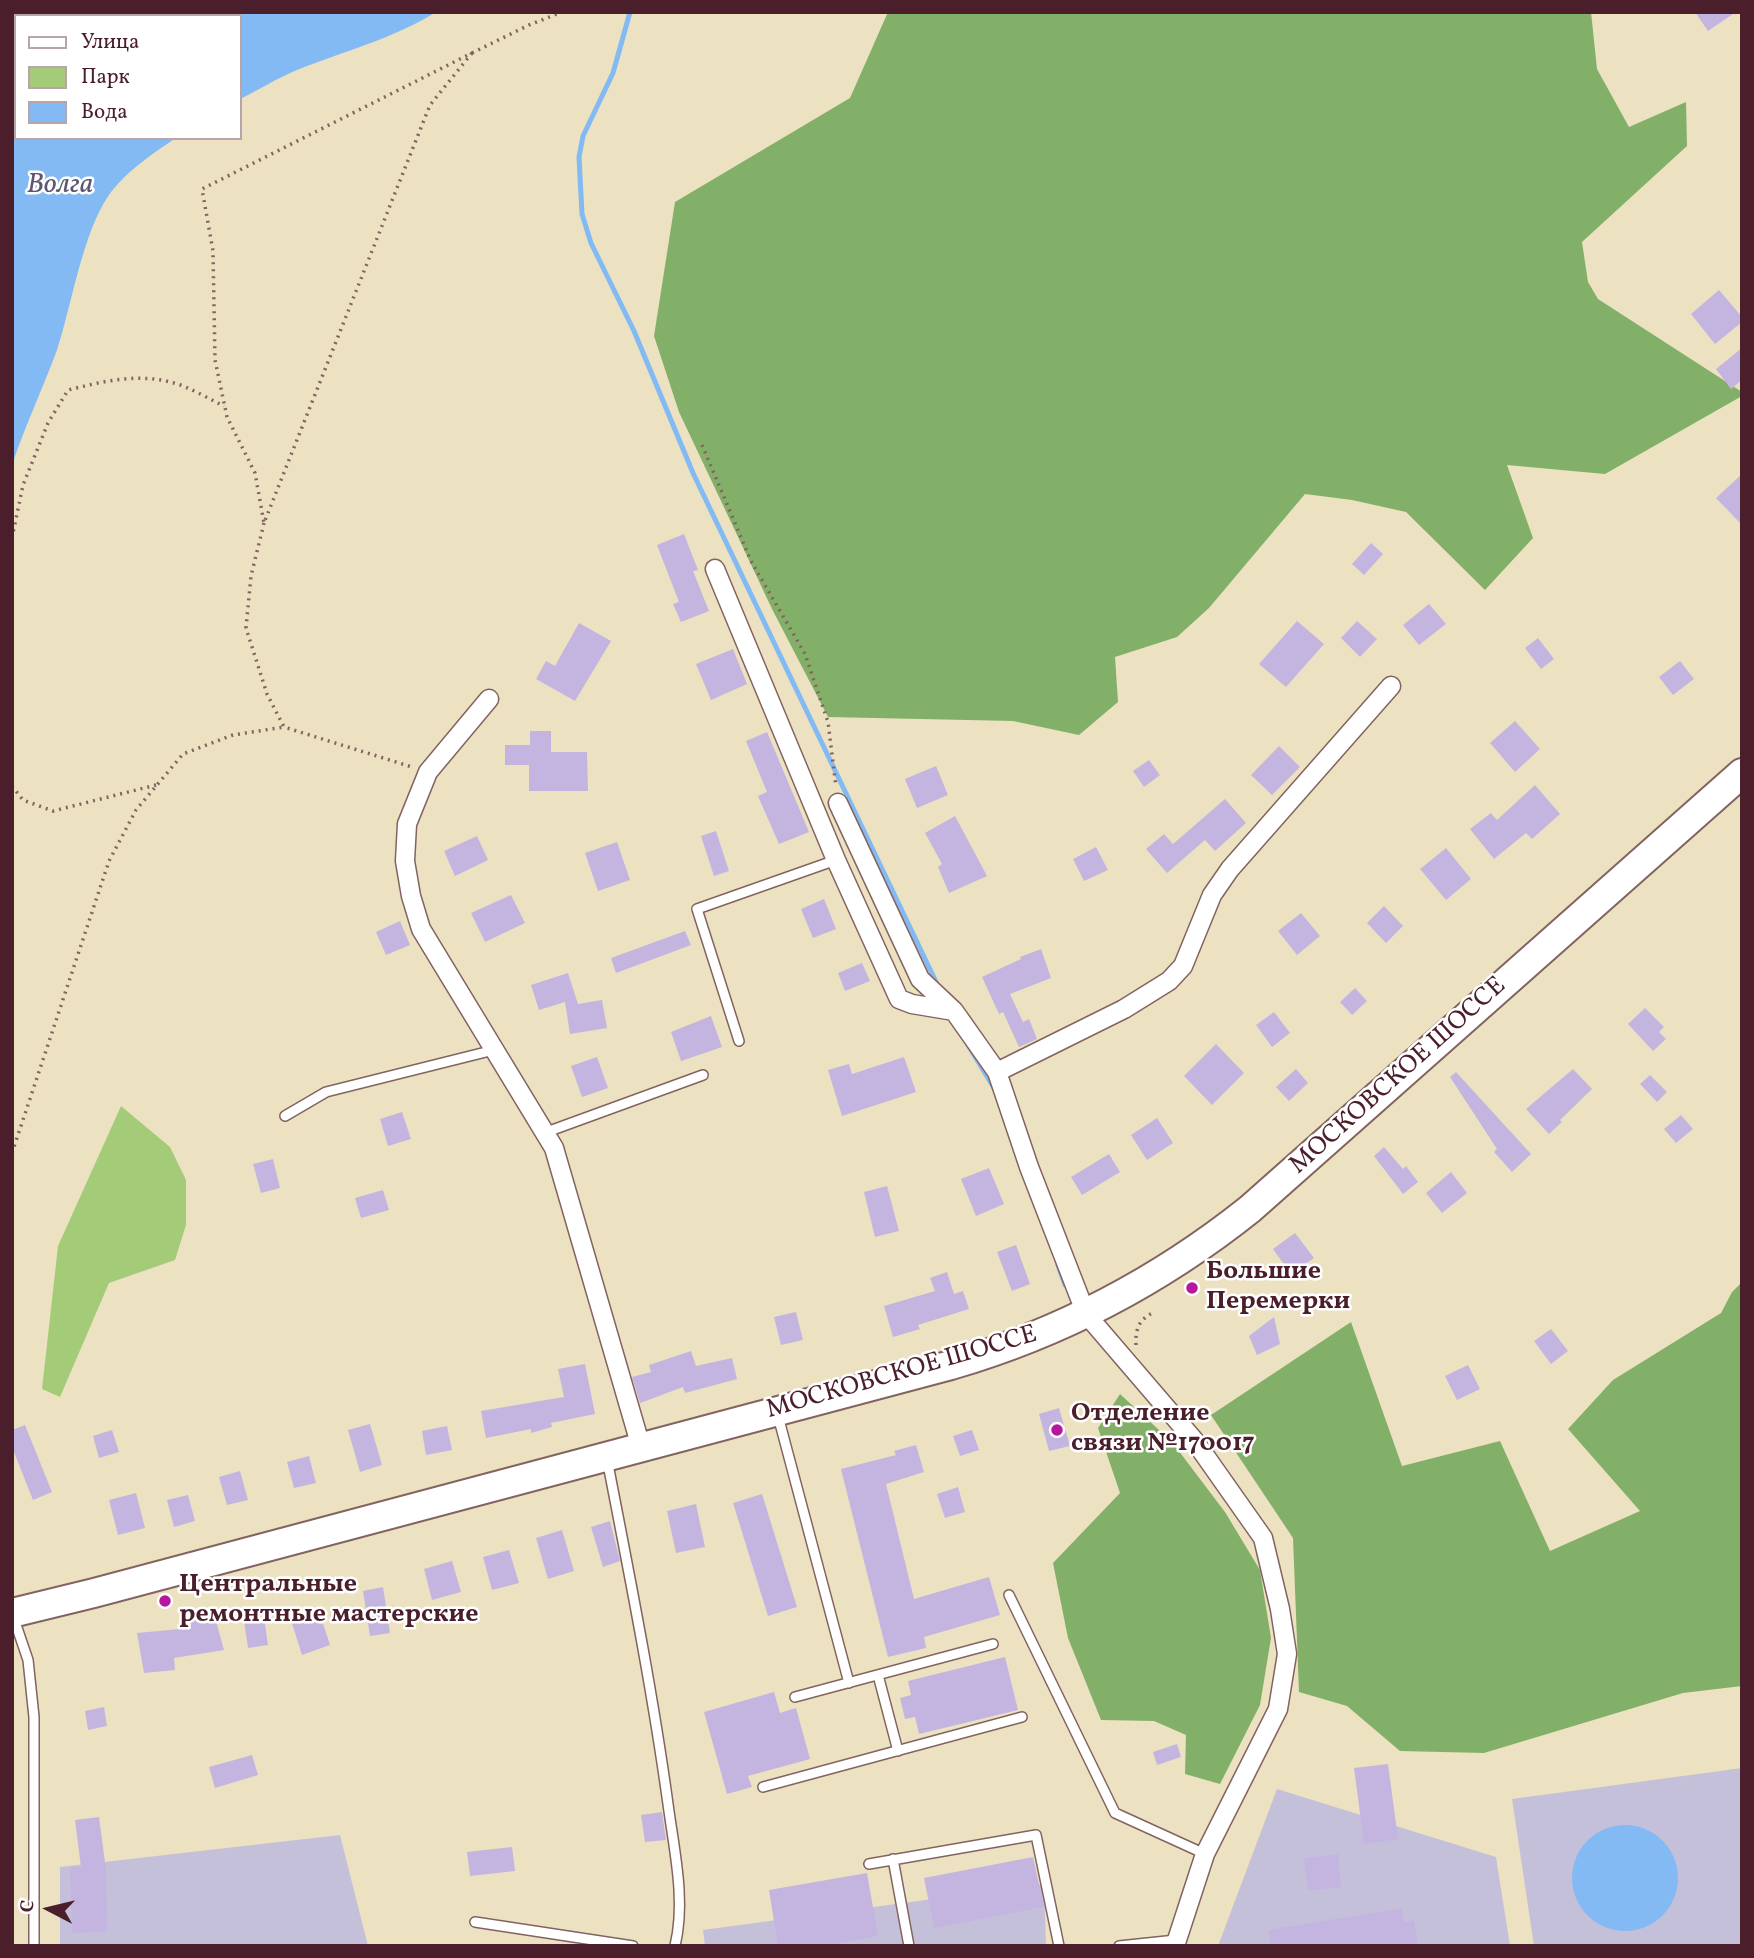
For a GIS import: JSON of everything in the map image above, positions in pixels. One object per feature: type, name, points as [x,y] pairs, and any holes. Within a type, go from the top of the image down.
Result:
[{"type":"main road","name":"МОСКОВСКОЕ ШОССЕ","points":[[12,1613],[607,1457],[986,1354],[1037,1336],[1086,1314],[1133,1290],[1180,1261],[1250,1209],[1742,773]]},
{"type":"street","points":[[715,569],[836,860],[899,999],[912,1004],[954,1010]]},
{"type":"street","points":[[997,1072],[1124,1009],[1169,982],[1183,966],[1212,895],[1230,869],[1391,686]]},
{"type":"street","points":[[489,699],[428,772],[407,824],[405,861],[411,897],[421,929],[554,1148],[641,1447]]},
{"type":"street","points":[[838,803],[920,979],[954,1010],[997,1072],[1029,1167],[1086,1314],[1194,1440],[1264,1538],[1287,1654],[1278,1709],[1205,1854],[1176,1943]]},
{"type":"lane","points":[[739,1041],[697,909],[836,860]]},
{"type":"lane","points":[[285,1115],[326,1092],[494,1050]]},
{"type":"lane","points":[[544,1133],[703,1075]]},
{"type":"lane","points":[[776,1411],[849,1683]]},
{"type":"lane","points":[[607,1457],[656,1712],[678,1884],[679,1930],[675,1946]]},
{"type":"lane","points":[[1009,1595],[1115,1813],[1205,1854]]},
{"type":"lane","points":[[12,1613],[28,1660],[34,1717],[34,1946]]},
{"type":"lane","points":[[795,1697],[993,1644]]},
{"type":"lane","points":[[878,1675],[898,1751]]},
{"type":"lane","points":[[763,1787],[1022,1717]]},
{"type":"lane","points":[[869,1864],[1036,1835],[1059,1946]]},
{"type":"lane","points":[[893,1859],[909,1946]]},
{"type":"lane","points":[[475,1922],[633,1946]]},
{"type":"lane","points":[[1119,1946],[1176,1943]]},
{"type":"path","points":[[264,523],[255,472],[227,417],[215,359],[213,251],[202,189],[472,53],[562,12]]},
{"type":"path","points":[[284,727],[267,694],[246,628],[251,576],[264,523],[430,104],[472,53]]},
{"type":"path","points":[[12,538],[23,485],[48,422],[68,390],[109,380],[140,378],[170,382],[224,406]]},
{"type":"path","points":[[702,445],[751,561],[805,654],[828,722],[838,803]]},
{"type":"path","points":[[12,1153],[109,861],[135,810],[183,754],[233,735],[284,727],[428,772]]},
{"type":"path","points":[[12,786],[23,800],[53,811],[157,785]]},
{"type":"path","points":[[1136,1346],[1140,1322],[1155,1312]]},
{"type":"shaded area","points":[[1742,1768],[1742,1946],[1534,1946],[1512,1799]]},
{"type":"shaded area","points":[[1277,1789],[1496,1857],[1510,1946],[1218,1946]]},
{"type":"shaded area","points":[[340,1835],[368,1946],[60,1946],[60,1867]]},
{"type":"shaded area","points":[[1044,1884],[1046,1946],[705,1946],[703,1930]]},
{"type":"green space","points":[[888,12],[1591,12],[1597,69],[1629,127],[1686,102],[1687,146],[1582,242],[1588,282],[1598,299],[1742,392],[1742,396],[1605,474],[1507,465],[1533,538],[1485,590],[1406,512],[1352,500],[1305,494],[1209,608],[1177,637],[1115,657],[1118,702],[1079,735],[1013,721],[828,717],[772,609],[679,412],[654,336],[675,202],[850,98]]},
{"type":"green space","points":[[121,1106],[170,1147],[186,1180],[186,1225],[175,1260],[109,1283],[60,1397],[42,1389],[58,1246]]},
{"type":"green space","points":[[1742,1282],[1742,1686],[1683,1693],[1484,1753],[1400,1751],[1347,1706],[1299,1692],[1293,1538],[1211,1415],[1351,1322],[1402,1466],[1500,1441],[1550,1551],[1640,1511],[1568,1429],[1613,1380],[1721,1313],[1732,1292]]},
{"type":"green space","points":[[1120,1394],[1172,1442],[1225,1512],[1260,1570],[1271,1638],[1260,1705],[1220,1784],[1185,1774],[1186,1735],[1154,1721],[1101,1720],[1068,1638],[1053,1563],[1120,1493],[1098,1428]]},
{"type":"water","name":"Волга","points":[[12,12],[436,12],[386,37],[290,73],[242,98],[242,14],[14,14],[14,140],[173,140],[117,185],[96,219],[57,350],[12,465]]},
{"type":"water","points":[[1625,1825],[1645,1829],[1662,1841],[1674,1858],[1678,1878],[1674,1898],[1662,1915],[1645,1927],[1625,1931],[1605,1927],[1588,1915],[1576,1898],[1572,1878],[1576,1858],[1588,1841],[1605,1829]]},
{"type":"building","points":[[1695,12],[1736,12],[1708,31]]},
{"type":"building","points":[[1719,290],[1742,317],[1742,322],[1715,344],[1691,314]]},
{"type":"building","points":[[1742,348],[1742,380],[1731,389],[1716,369]]},
{"type":"building","points":[[1742,474],[1742,525],[1716,498]]},
{"type":"building","points":[[684,534],[698,570],[693,571],[709,611],[681,622],[673,604],[679,602],[657,545]]},
{"type":"building","points":[[1371,543],[1383,554],[1364,575],[1352,564]]},
{"type":"building","points":[[1429,604],[1446,624],[1419,645],[1403,625]]},
{"type":"building","points":[[1297,621],[1324,644],[1286,687],[1259,664]]},
{"type":"building","points":[[1357,621],[1377,639],[1360,657],[1341,638]]},
{"type":"building","points":[[579,623],[611,641],[575,701],[536,679],[546,661],[555,666]]},
{"type":"building","points":[[1538,638],[1554,659],[1541,669],[1525,648]]},
{"type":"building","points":[[733,649],[747,684],[711,700],[696,664]]},
{"type":"building","points":[[1680,661],[1694,679],[1673,695],[1659,677]]},
{"type":"building","points":[[1515,721],[1540,749],[1515,772],[1490,743]]},
{"type":"building","points":[[530,731],[551,731],[551,752],[587,752],[588,791],[529,791],[529,765],[505,765],[505,745],[530,745]]},
{"type":"building","points":[[767,732],[809,832],[779,844],[758,796],[767,792],[746,741]]},
{"type":"building","points":[[1279,746],[1300,767],[1272,795],[1251,775]]},
{"type":"building","points":[[1149,760],[1160,775],[1144,787],[1133,771]]},
{"type":"building","points":[[936,766],[948,795],[917,808],[905,779]]},
{"type":"building","points":[[1535,785],[1560,814],[1532,839],[1526,833],[1494,859],[1470,829],[1491,813],[1497,820]]},
{"type":"building","points":[[1225,799],[1246,823],[1215,851],[1205,840],[1167,873],[1146,849],[1164,834],[1173,844]]},
{"type":"building","points":[[955,816],[987,876],[949,893],[938,867],[942,864],[925,833]]},
{"type":"building","points":[[716,831],[729,871],[714,876],[701,836]]},
{"type":"building","points":[[477,836],[488,860],[455,876],[444,851]]},
{"type":"building","points":[[617,842],[630,880],[598,891],[585,853]]},
{"type":"building","points":[[1096,847],[1108,870],[1084,881],[1073,859]]},
{"type":"building","points":[[1446,848],[1471,879],[1446,900],[1420,869]]},
{"type":"building","points":[[511,895],[525,923],[485,942],[471,913]]},
{"type":"building","points":[[824,899],[836,929],[813,938],[801,909]]},
{"type":"building","points":[[1384,906],[1403,926],[1386,943],[1367,923]]},
{"type":"building","points":[[1301,913],[1320,936],[1297,955],[1278,931]]},
{"type":"building","points":[[400,921],[410,945],[386,955],[376,932]]},
{"type":"building","points":[[685,931],[691,945],[616,973],[611,958]]},
{"type":"building","points":[[1041,949],[1051,978],[1010,994],[1023,1022],[1029,1019],[1037,1039],[1019,1047],[1003,1012],[999,1014],[982,977]]},
{"type":"building","points":[[862,963],[870,981],[845,991],[838,973]]},
{"type":"building","points":[[568,973],[578,1004],[602,1000],[607,1028],[570,1034],[565,1002],[539,1010],[531,985]]},
{"type":"building","points":[[1355,988],[1367,1001],[1352,1015],[1340,1002]]},
{"type":"building","points":[[1645,1008],[1664,1027],[1659,1032],[1666,1039],[1653,1051],[1628,1024]]},
{"type":"building","points":[[1274,1012],[1290,1033],[1272,1047],[1256,1025]]},
{"type":"building","points":[[711,1016],[722,1047],[681,1061],[671,1032]]},
{"type":"building","points":[[1216,1044],[1244,1073],[1212,1105],[1184,1076]]},
{"type":"building","points":[[597,1057],[608,1088],[582,1097],[571,1066]]},
{"type":"building","points":[[904,1057],[916,1092],[842,1116],[828,1070],[849,1064],[852,1074]]},
{"type":"building","points":[[1296,1069],[1308,1083],[1289,1101],[1276,1087]]},
{"type":"building","points":[[1573,1069],[1592,1089],[1549,1134],[1526,1109]]},
{"type":"building","points":[[1456,1072],[1531,1154],[1512,1172],[1494,1152],[1497,1149],[1450,1077]]},
{"type":"building","points":[[1650,1075],[1667,1092],[1657,1102],[1640,1084]]},
{"type":"building","points":[[402,1112],[411,1139],[388,1146],[380,1119]]},
{"type":"building","points":[[1681,1115],[1693,1129],[1676,1143],[1664,1129]]},
{"type":"building","points":[[1157,1118],[1173,1143],[1147,1160],[1131,1135]]},
{"type":"building","points":[[1384,1147],[1403,1169],[1406,1166],[1418,1182],[1403,1194],[1374,1156]]},
{"type":"building","points":[[1109,1154],[1120,1172],[1082,1195],[1071,1177]]},
{"type":"building","points":[[273,1159],[280,1188],[261,1193],[253,1164]]},
{"type":"building","points":[[989,1168],[1004,1204],[976,1216],[961,1179]]},
{"type":"building","points":[[1451,1172],[1467,1193],[1442,1213],[1426,1193]]},
{"type":"building","points":[[887,1186],[899,1231],[875,1237],[864,1192]]},
{"type":"building","points":[[383,1190],[389,1210],[361,1218],[355,1198]]},
{"type":"building","points":[[1295,1233],[1314,1258],[1291,1274],[1273,1249]]},
{"type":"building","points":[[1016,1245],[1030,1284],[1012,1291],[997,1252]]},
{"type":"building","points":[[947,1272],[954,1294],[963,1291],[969,1309],[918,1325],[920,1329],[893,1337],[884,1306],[935,1291],[930,1278]]},
{"type":"building","points":[[796,1312],[803,1340],[781,1345],[774,1317]]},
{"type":"building","points":[[1274,1317],[1280,1344],[1257,1355],[1249,1336]]},
{"type":"building","points":[[1551,1329],[1568,1351],[1551,1364],[1534,1341]]},
{"type":"building","points":[[691,1351],[696,1366],[732,1358],[737,1379],[685,1393],[683,1387],[640,1403],[632,1377],[651,1372],[649,1365]]},
{"type":"building","points":[[585,1364],[595,1414],[551,1423],[552,1427],[531,1433],[531,1429],[486,1438],[481,1411],[564,1397],[558,1369]]},
{"type":"building","points":[[1468,1365],[1480,1389],[1457,1400],[1445,1376]]},
{"type":"building","points":[[1059,1408],[1070,1446],[1049,1451],[1039,1414]]},
{"type":"building","points":[[370,1424],[382,1465],[360,1472],[348,1430]]},
{"type":"building","points":[[25,1425],[52,1492],[33,1500],[12,1447],[12,1430]]},
{"type":"building","points":[[447,1426],[452,1450],[426,1455],[422,1431]]},
{"type":"building","points":[[112,1430],[119,1452],[99,1458],[93,1436]]},
{"type":"building","points":[[972,1430],[979,1450],[960,1456],[953,1436]]},
{"type":"building","points":[[916,1445],[924,1472],[886,1484],[914,1599],[989,1577],[1000,1615],[924,1637],[926,1648],[888,1657],[841,1469],[896,1455],[894,1451]]},
{"type":"building","points":[[309,1456],[316,1483],[294,1488],[287,1462]]},
{"type":"building","points":[[240,1471],[248,1500],[227,1505],[219,1477]]},
{"type":"building","points":[[958,1487],[965,1512],[945,1518],[937,1494]]},
{"type":"building","points":[[136,1493],[145,1528],[118,1535],[109,1500]]},
{"type":"building","points":[[762,1494],[797,1607],[768,1616],[733,1503]]},
{"type":"building","points":[[188,1495],[195,1521],[174,1527],[167,1500]]},
{"type":"building","points":[[696,1504],[705,1547],[676,1553],[667,1511]]},
{"type":"building","points":[[610,1521],[620,1561],[603,1567],[591,1527]]},
{"type":"building","points":[[562,1530],[574,1571],[548,1579],[536,1538]]},
{"type":"building","points":[[509,1550],[519,1583],[492,1590],[483,1557]]},
{"type":"building","points":[[452,1561],[461,1592],[432,1600],[424,1569]]},
{"type":"building","points":[[383,1587],[390,1633],[370,1636],[363,1591]]},
{"type":"building","points":[[318,1608],[330,1645],[302,1655],[290,1617]]},
{"type":"building","points":[[214,1614],[224,1650],[174,1658],[175,1670],[144,1673],[137,1633],[191,1628],[191,1616]]},
{"type":"building","points":[[264,1618],[268,1645],[248,1648],[244,1621]]},
{"type":"building","points":[[1005,1657],[1018,1710],[919,1734],[915,1717],[905,1719],[900,1698],[911,1695],[908,1681]]},
{"type":"building","points":[[774,1692],[780,1713],[796,1708],[810,1759],[748,1776],[752,1787],[727,1794],[704,1712]]},
{"type":"building","points":[[104,1707],[107,1726],[88,1730],[85,1711]]},
{"type":"building","points":[[1177,1744],[1181,1757],[1157,1765],[1153,1752]]},
{"type":"building","points":[[252,1755],[258,1775],[215,1788],[209,1767]]},
{"type":"building","points":[[1388,1764],[1398,1839],[1364,1844],[1354,1768]]},
{"type":"building","points":[[662,1812],[666,1840],[645,1842],[641,1815]]},
{"type":"building","points":[[99,1817],[106,1870],[107,1932],[72,1933],[70,1867],[81,1867],[75,1820]]},
{"type":"building","points":[[512,1847],[515,1871],[470,1876],[467,1852]]},
{"type":"building","points":[[1338,1854],[1341,1887],[1308,1891],[1304,1858]]},
{"type":"building","points":[[1033,1857],[1044,1907],[934,1928],[924,1878]]},
{"type":"building","points":[[867,1873],[878,1936],[824,1946],[778,1946],[769,1890]]},
{"type":"building","points":[[1402,1908],[1404,1922],[1414,1920],[1418,1946],[1271,1946],[1268,1930]]},
{"type":"waterway","points":[[630,12],[613,73],[583,136],[579,157],[582,214],[591,243],[634,331],[693,473],[937,984]]},
{"type":"waterway","points":[[968,1045],[994,1088]]},
{"type":"waterway","points":[[1058,1265],[1065,1285]]},
{"type":"place","name":"Большие Перемерки","points":[[1192,1288]]},
{"type":"place","name":"Отделение связи №170017","points":[[1057,1430]]},
{"type":"place","name":"Центральные ремонтные мастерские","points":[[165,1601]]}]
